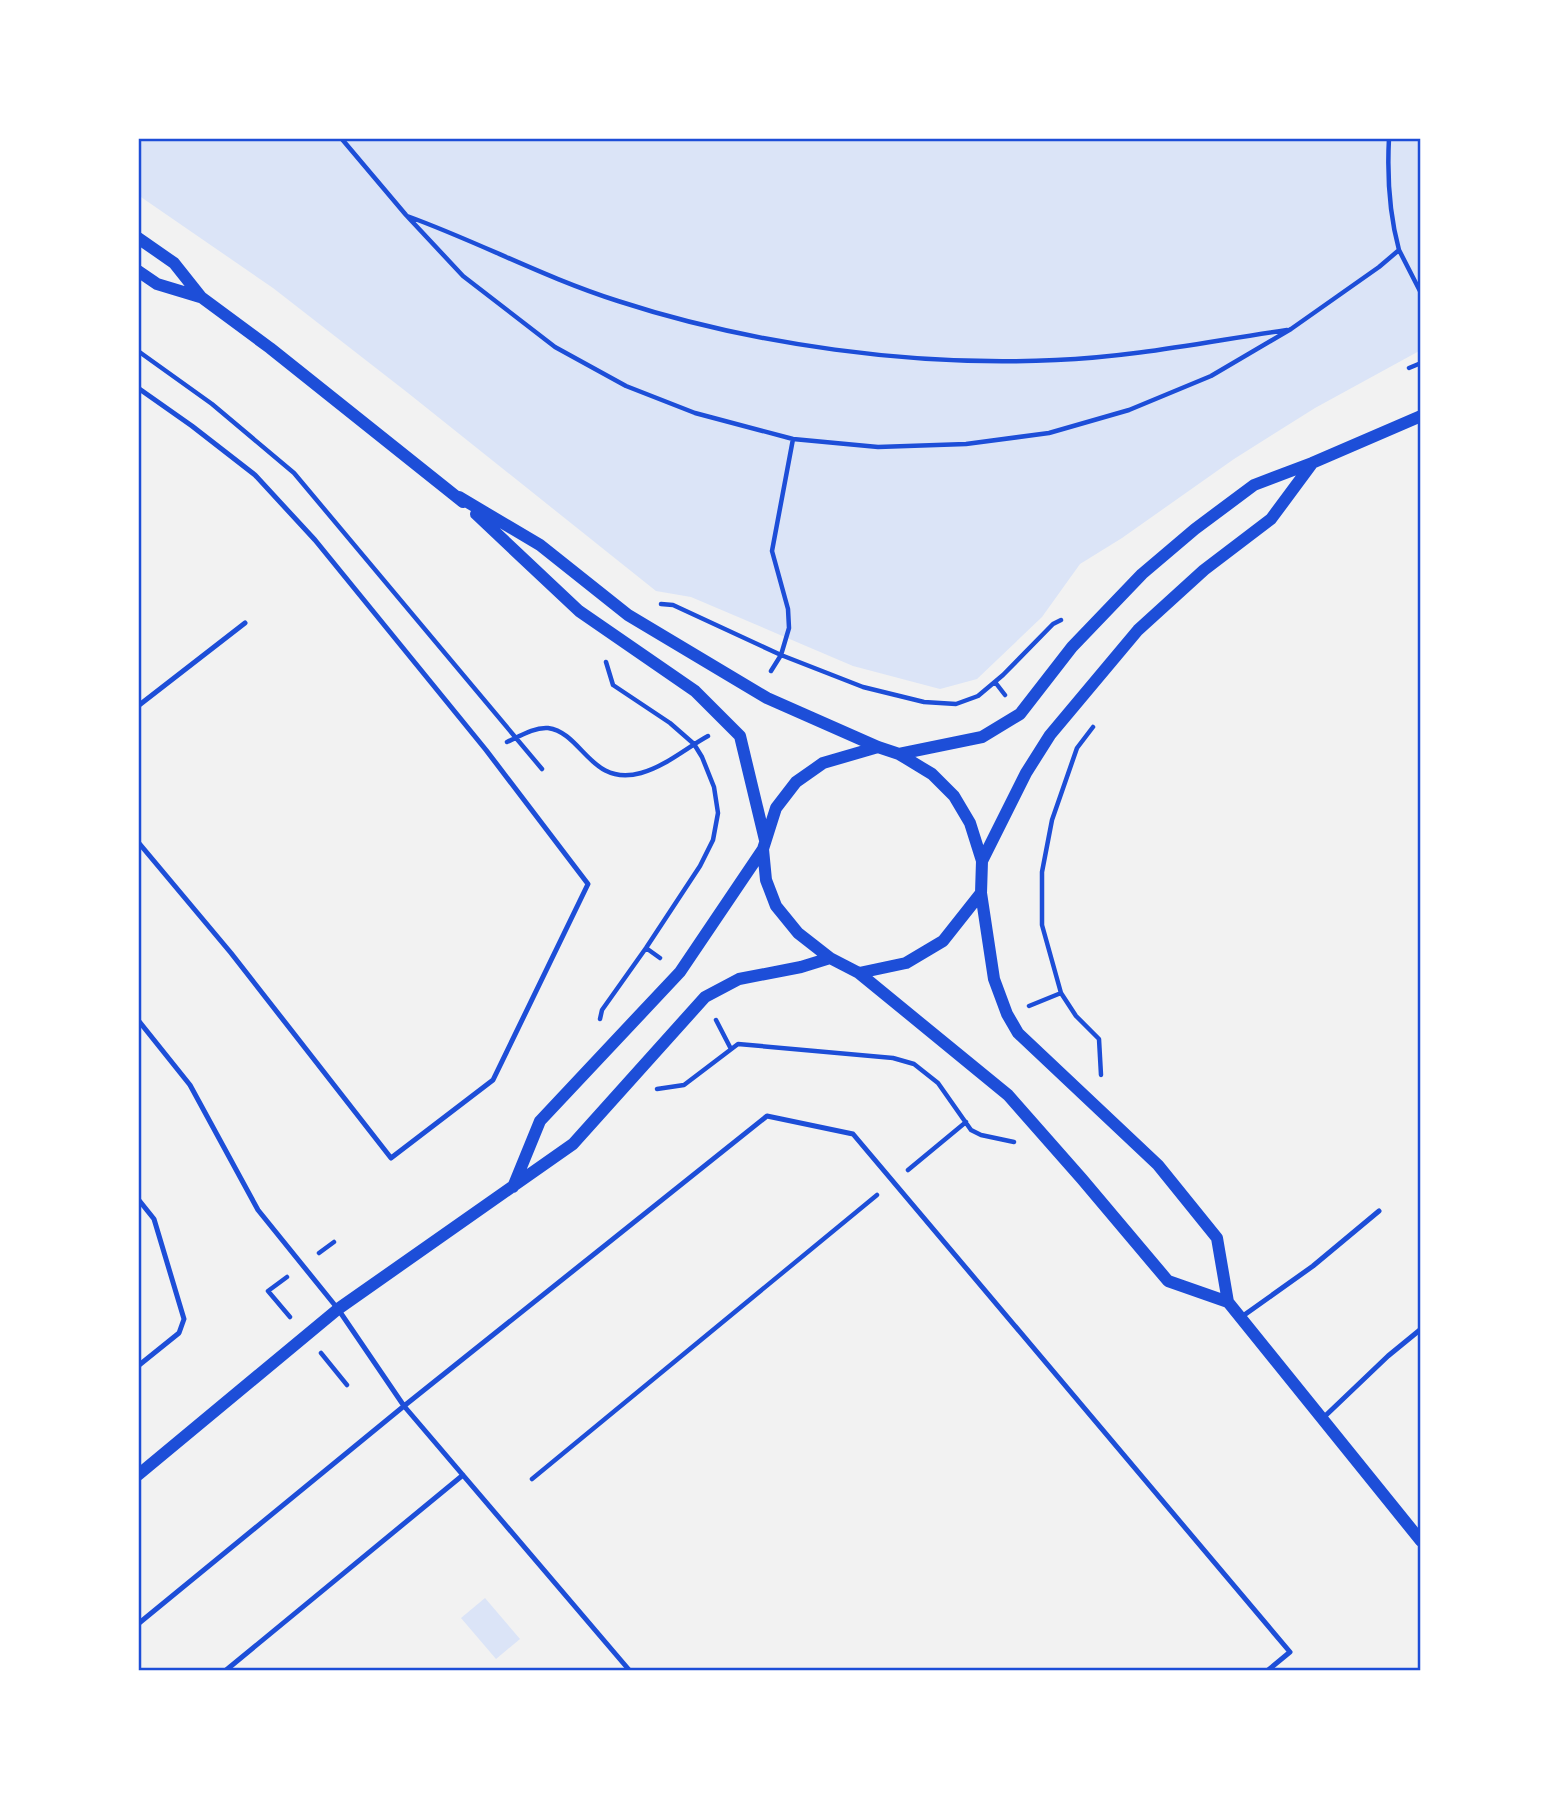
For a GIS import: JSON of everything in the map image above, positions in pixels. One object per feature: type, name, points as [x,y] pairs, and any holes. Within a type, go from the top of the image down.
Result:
[{"type":"street","points":[[138,238],[174,263],[201,297],[270,348],[458,497],[579,611],[695,691],[740,736],[764,844],[766,880],[776,905],[798,933],[830,958],[859,973],[1008,1095],[1168,1281],[1228,1302]]},
{"type":"street","points":[[138,271],[157,284],[201,297]]},
{"type":"street","points":[[900,754],[982,737],[1020,714],[1072,647],[1142,574],[1195,529],[1254,485],[1421,416]]},
{"type":"street","points":[[982,861],[1026,773],[1051,735],[1138,630],[1204,570],[1271,519],[1312,463]]},
{"type":"street","points":[[458,497],[540,545],[628,615],[759,693],[878,747],[900,754],[932,774],[954,796],[970,823],[982,861],[981,893],[994,978],[1018,1032],[1158,1165],[1217,1238],[1228,1302],[1418,1533]]},
{"type":"street","points":[[513,1187],[540,1121],[680,972],[764,844],[776,808],[796,782],[823,763],[878,747]]},
{"type":"street","points":[[859,973],[906,963],[943,941],[981,893]]},
{"type":"street","points":[[138,1475],[338,1308],[573,1143],[705,997],[739,979],[801,967],[830,958]]},
{"type":"lane","points":[[138,388],[255,475],[315,540],[486,750],[588,884],[493,1080],[391,1158],[231,953],[138,842]]},
{"type":"lane","points":[[138,706],[245,623]]},
{"type":"lane","points":[[138,1020],[190,1085],[258,1210],[338,1308],[404,1406],[630,1671]]},
{"type":"lane","points":[[138,1624],[404,1406],[767,1116],[853,1133],[1290,1652],[1267,1671]]},
{"type":"lane","points":[[138,1199],[154,1219],[184,1319],[179,1333],[138,1366]]},
{"type":"lane","points":[[1240,1318],[1313,1266],[1379,1211]]},
{"type":"lane","points":[[1322,1419],[1388,1356],[1421,1329]]},
{"type":"lane","points":[[225,1671],[464,1475]]},
{"type":"path","points":[[341,138],[406,215],[463,276],[555,347],[626,386],[695,413],[793,439],[878,447],[966,444],[1049,433],[1129,410],[1211,376],[1291,329],[1399,250]]},
{"type":"path","points":[[1389,138],[1387,171],[1393,225],[1399,250],[1421,293]]},
{"type":"path","points":[[406,215],[453,232],[514,262],[618,302],[710,326],[814,348],[954,360],[1056,360],[1171,348],[1291,329]]},
{"type":"path","points":[[1409,368],[1421,363]]},
{"type":"path","points":[[771,670],[781,654],[789,628],[788,609],[772,551],[793,439]]},
{"type":"path","points":[[655,604],[673,606],[863,687],[924,702],[956,704],[978,696],[1053,624]]},
{"type":"path","points":[[602,1010],[700,866],[713,839],[718,813],[714,787],[694,744],[670,723],[613,685],[605,659]]},
{"type":"path","points":[[486,750],[533,730],[549,728],[566,736],[592,763],[617,775],[641,773],[669,761],[710,735]]},
{"type":"path","points":[[1077,748],[1052,820],[1042,872],[1042,925],[1061,993],[1076,1016],[1099,1040]]},
{"type":"path","points":[[715,1018],[731,1049]]},
{"type":"path","points":[[652,1090],[684,1085],[738,1044],[892,1058],[914,1064],[938,1083],[971,1130]]},
{"type":"path","points":[[532,1479],[966,1122]]},
{"type":"shaded area","points":[[138,138],[1421,138],[1421,350],[1315,408],[1234,459],[1122,538],[1080,564],[1042,617],[977,679],[940,689],[853,666],[691,597],[656,591],[273,288],[138,195]]},
{"type":"shaded area","points":[[485,1598],[520,1639],[496,1659],[461,1618]]}]
